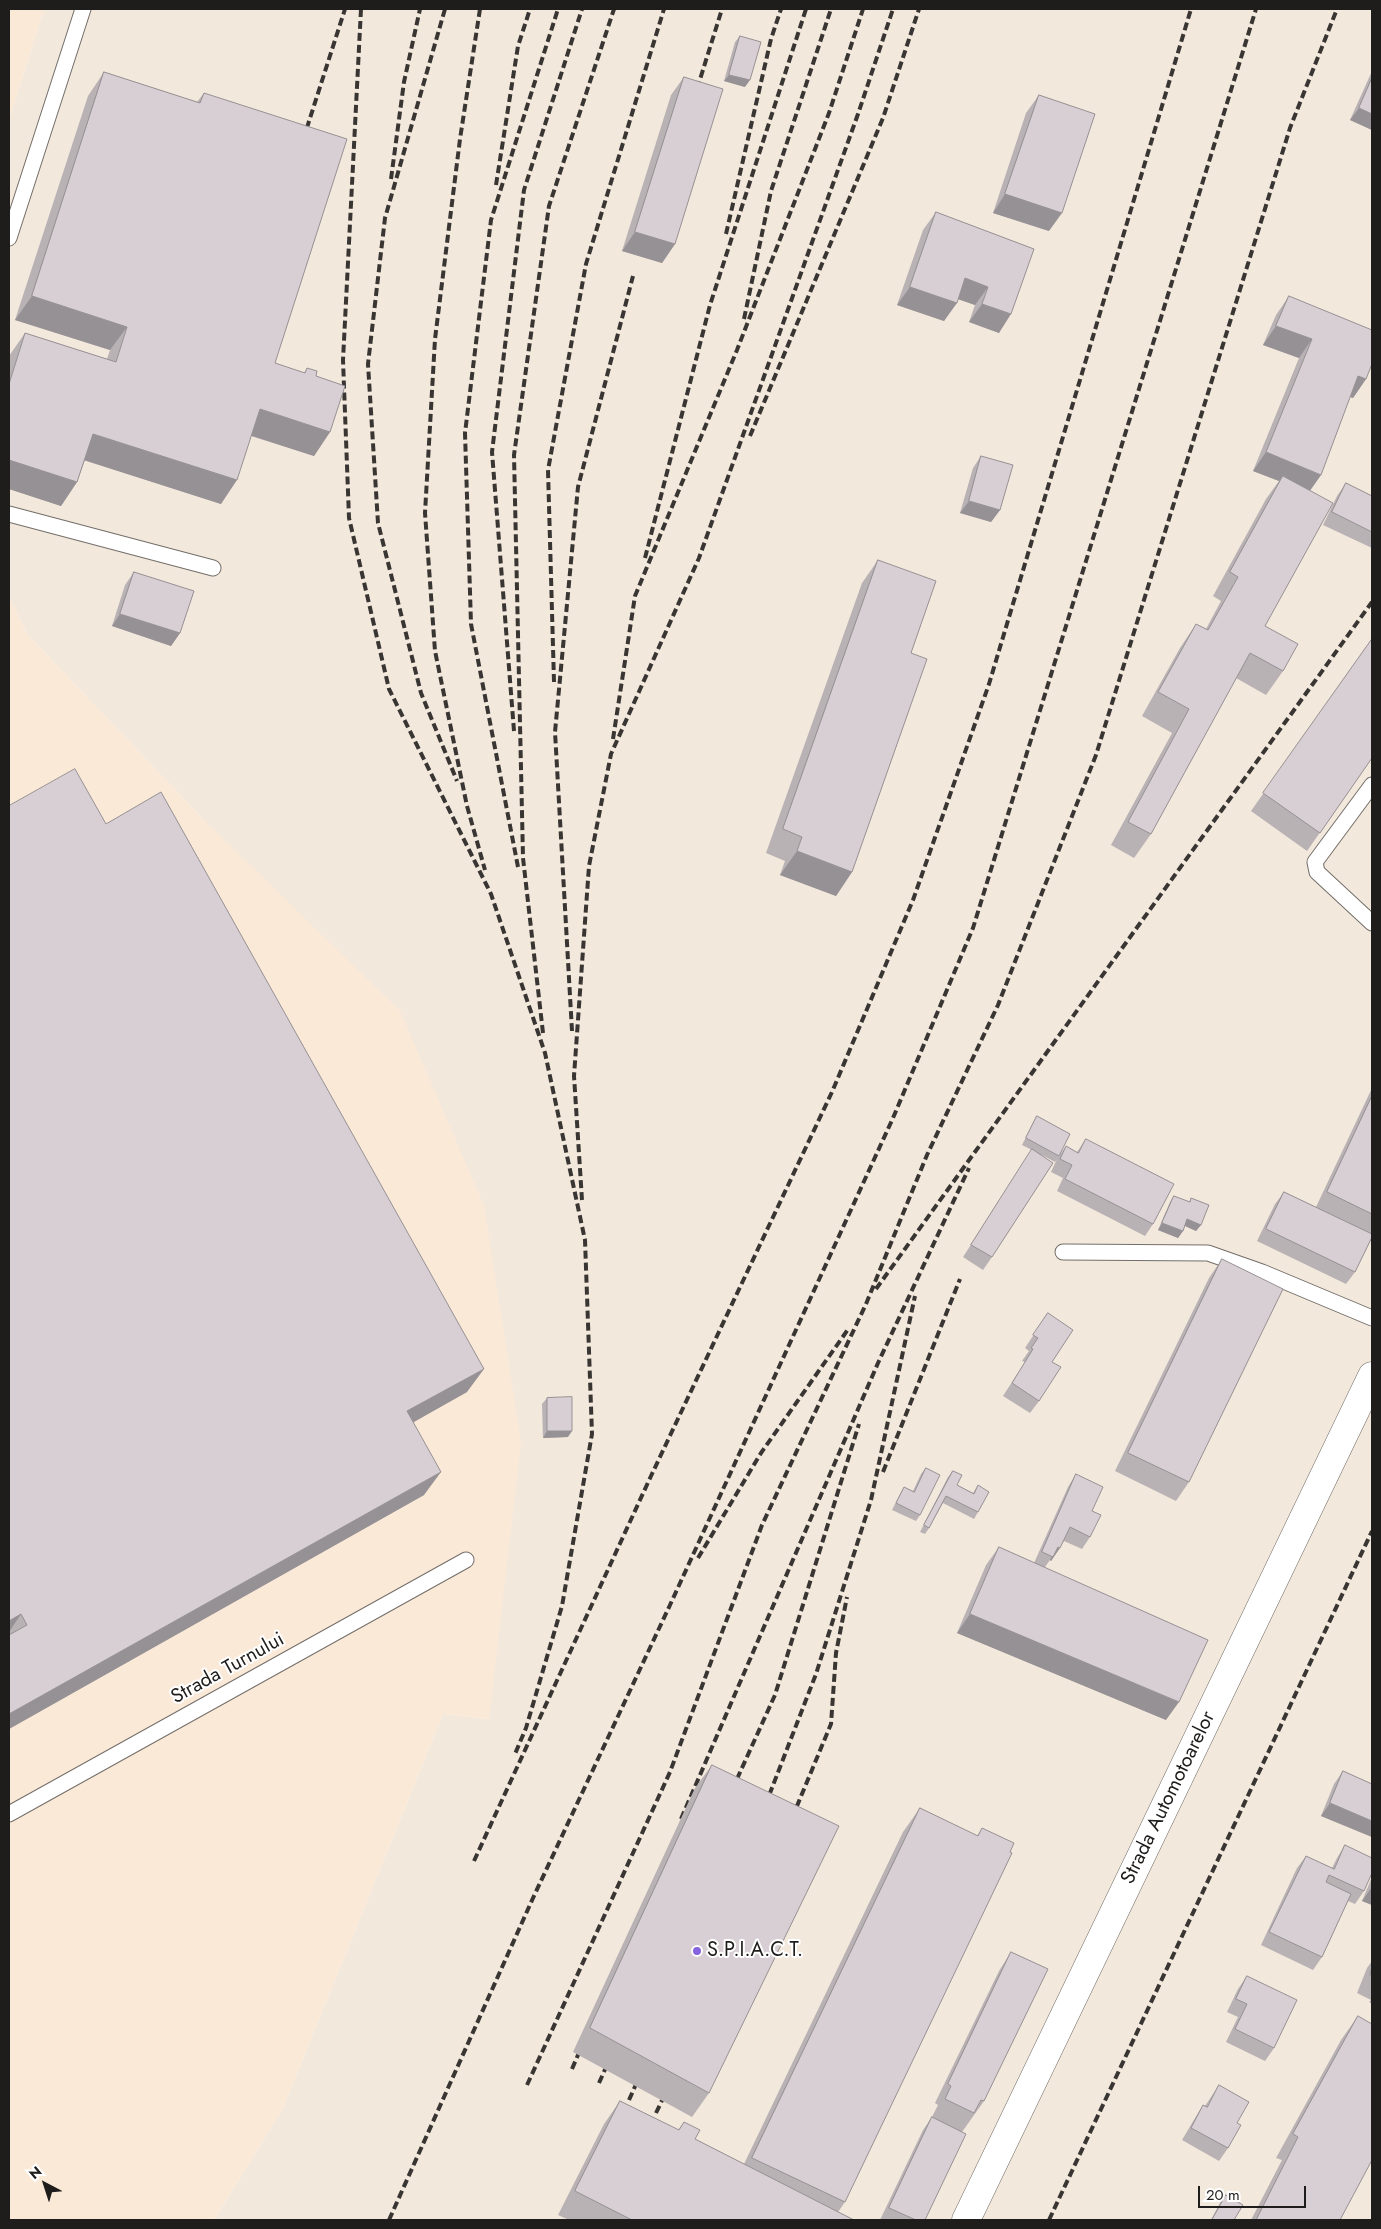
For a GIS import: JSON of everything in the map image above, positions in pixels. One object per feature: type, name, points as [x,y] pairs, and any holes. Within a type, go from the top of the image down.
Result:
[{"type":"street","name":"Strada Automotoarelor","points":[[966,2220],[1372,1376]]},
{"type":"lane","points":[[9,238],[83,9]]},
{"type":"lane","points":[[9,514],[213,568]]},
{"type":"lane","points":[[1372,785],[1314,862],[1317,872],[1372,922]]},
{"type":"lane","points":[[1063,1252],[1208,1253],[1262,1272],[1372,1318]]},
{"type":"lane","name":"Strada Turnului","points":[[9,1814],[466,1560]]},
{"type":"shaded area","points":[[9,9],[44,9],[9,120]]},
{"type":"shaded area","points":[[44,9],[1372,9],[1372,2220],[214,2220],[283,2108],[443,1714],[489,1719],[203,819],[27,634],[9,596],[9,120]]},
{"type":"shaded area","points":[[9,596],[27,634],[203,819],[400,1011],[484,1206],[521,1442],[489,1719],[443,1714],[283,2108],[214,2220],[9,2220]]},
{"type":"building","points":[[740,36],[761,42],[750,80],[729,75]]},
{"type":"building","points":[[104,72],[200,103],[204,93],[347,139],[275,363],[305,373],[307,368],[317,371],[316,376],[345,386],[330,432],[260,409],[237,480],[93,434],[77,482],[9,460],[9,384],[25,333],[116,362],[127,327],[32,296]]},
{"type":"building","points":[[684,77],[723,89],[675,244],[635,232]]},
{"type":"building","points":[[1372,78],[1372,114],[1359,108]]},
{"type":"building","points":[[1039,95],[1095,114],[1062,213],[1005,194]]},
{"type":"building","points":[[936,212],[1034,249],[1011,314],[982,304],[988,287],[965,278],[957,303],[910,287]]},
{"type":"building","points":[[1289,296],[1372,330],[1372,364],[1366,379],[1358,376],[1321,475],[1266,452],[1312,339],[1276,326]]},
{"type":"building","points":[[981,456],[1013,465],[1000,510],[969,501]]},
{"type":"building","points":[[1283,476],[1333,503],[1265,626],[1298,644],[1283,671],[1250,653],[1151,834],[1128,822],[1189,709],[1158,692],[1196,624],[1208,630],[1238,577],[1230,572]]},
{"type":"building","points":[[1346,483],[1372,496],[1372,532],[1332,512]]},
{"type":"building","points":[[878,560],[936,581],[911,653],[927,659],[852,872],[797,851],[802,837],[783,829]]},
{"type":"building","points":[[134,572],[194,591],[180,633],[120,614]]},
{"type":"building","points":[[1372,639],[1372,758],[1320,833],[1263,793]]},
{"type":"building","points":[[75,769],[106,824],[161,792],[484,1369],[407,1411],[441,1472],[9,1714],[9,1635],[27,1625],[21,1614],[9,1621],[9,806]]},
{"type":"building","points":[[1372,1096],[1372,1214],[1327,1192]]},
{"type":"building","points":[[1037,1116],[1070,1134],[1059,1156],[1026,1138]]},
{"type":"building","points":[[1086,1139],[1174,1184],[1153,1224],[1065,1179],[1072,1165],[1060,1159],[1066,1146],[1078,1153]]},
{"type":"building","points":[[1032,1149],[1053,1163],[992,1257],[971,1245]]},
{"type":"building","points":[[1284,1192],[1372,1234],[1355,1272],[1266,1229]]},
{"type":"building","points":[[1174,1196],[1190,1202],[1191,1198],[1209,1205],[1201,1225],[1187,1219],[1183,1231],[1162,1223]]},
{"type":"building","points":[[1222,1259],[1283,1289],[1189,1482],[1128,1453]]},
{"type":"building","points":[[1048,1313],[1073,1330],[1052,1362],[1061,1367],[1039,1401],[1012,1383],[1038,1338],[1033,1335]]},
{"type":"building","points":[[572,1397],[572,1431],[547,1431],[547,1398]]},
{"type":"building","points":[[926,1468],[940,1475],[920,1515],[896,1503],[904,1487],[914,1492]]},
{"type":"building","points":[[953,1471],[962,1475],[957,1485],[974,1494],[978,1485],[989,1492],[978,1512],[946,1496],[929,1528],[924,1525]]},
{"type":"building","points":[[1076,1474],[1103,1487],[1092,1511],[1101,1515],[1090,1537],[1070,1527],[1060,1548],[1058,1547],[1053,1557],[1042,1552]]},
{"type":"building","points":[[999,1547],[1208,1640],[1179,1702],[970,1614]]},
{"type":"building","name":"S.P.I.A.C.T.","points":[[712,1765],[839,1826],[709,2093],[590,2028]]},
{"type":"building","points":[[1343,1771],[1372,1784],[1372,1821],[1330,1803]]},
{"type":"building","points":[[920,1808],[978,1836],[982,1828],[1014,1843],[1010,1852],[1012,1853],[845,2202],[752,2158]]},
{"type":"building","points":[[1345,1845],[1372,1858],[1372,1873],[1364,1891],[1329,1875],[1326,1882],[1351,1894],[1322,1957],[1269,1932],[1306,1856],[1334,1869]]},
{"type":"building","points":[[1011,1952],[1048,1969],[984,2101],[981,2100],[974,2113],[945,2099],[951,2086],[948,2084]]},
{"type":"building","points":[[1247,1976],[1297,2000],[1274,2048],[1235,2029],[1247,2004],[1236,1999]]},
{"type":"building","points":[[1358,2016],[1372,2024],[1372,2160],[1340,2220],[1256,2220],[1298,2137],[1293,2134]]},
{"type":"building","points":[[1219,2085],[1249,2102],[1237,2123],[1241,2125],[1228,2148],[1191,2128],[1203,2105],[1207,2107]]},
{"type":"building","points":[[620,2101],[679,2130],[684,2122],[700,2130],[695,2139],[854,2220],[632,2220],[575,2191]]},
{"type":"building","points":[[932,2117],[966,2134],[925,2220],[916,2220],[889,2208]]},
{"type":"building","points":[[1226,2195],[1243,2205],[1234,2220],[1212,2220]]},
{"type":"railway","points":[[303,140],[345,9]]},
{"type":"railway","points":[[361,9],[343,360],[349,518],[389,689],[491,894],[545,1053],[585,1240],[592,1434],[562,1606],[526,1728],[515,1754]]},
{"type":"railway","points":[[391,179],[404,82],[420,9]]},
{"type":"railway","points":[[445,9],[385,218],[368,364],[378,523],[421,693],[457,781]]},
{"type":"railway","points":[[480,9],[460,139],[435,339],[425,513],[435,651],[467,806],[485,870]]},
{"type":"railway","points":[[496,185],[518,46],[530,9]]},
{"type":"railway","points":[[518,867],[471,624],[465,433],[491,220],[558,9]]},
{"type":"railway","points":[[514,731],[492,452],[524,190],[582,9]]},
{"type":"railway","points":[[543,1033],[523,858],[514,455],[549,206],[614,9]]},
{"type":"railway","points":[[554,682],[548,470],[586,264],[664,9]]},
{"type":"railway","points":[[697,89],[722,9]]},
{"type":"railway","points":[[726,234],[771,39],[781,9]]},
{"type":"railway","points":[[645,558],[710,305],[806,9]]},
{"type":"railway","points":[[744,319],[771,191],[831,9]]},
{"type":"railway","points":[[613,739],[635,596],[737,350],[829,113],[863,9]]},
{"type":"railway","points":[[582,1200],[574,1076],[589,866],[611,754],[699,558],[858,114],[893,9]]},
{"type":"railway","points":[[750,436],[883,118],[919,9]]},
{"type":"railway","points":[[474,1861],[651,1476],[832,1092],[913,900],[989,684],[1191,9]]},
{"type":"railway","points":[[389,2220],[533,1898],[670,1605],[893,1118],[973,928],[1256,9]]},
{"type":"railway","points":[[527,2085],[670,1772],[762,1525],[866,1304],[927,1155],[998,1005],[1096,755],[1290,128],[1337,9]]},
{"type":"railway","points":[[572,1031],[555,732],[578,487],[633,276]]},
{"type":"railway","points":[[876,1289],[1372,602]]},
{"type":"railway","points":[[681,1819],[878,1363],[969,1168]]},
{"type":"railway","points":[[883,1472],[960,1279]]},
{"type":"railway","points":[[765,1806],[816,1674],[871,1500],[915,1296]]},
{"type":"railway","points":[[698,1558],[761,1453],[849,1328]]},
{"type":"railway","points":[[732,1790],[775,1695],[859,1424]]},
{"type":"railway","points":[[1049,2220],[1372,1531]]},
{"type":"railway","points":[[792,1818],[831,1724],[836,1653],[847,1597]]},
{"type":"railway","points":[[572,2069],[584,2041]]},
{"type":"railway","points":[[599,2083],[611,2056]]},
{"type":"railway","points":[[629,2100],[641,2073]]},
{"type":"railway","points":[[656,2113],[668,2088]]},
{"type":"place","name":"S.P.I.A.C.T.","points":[[697,1951]]}]
